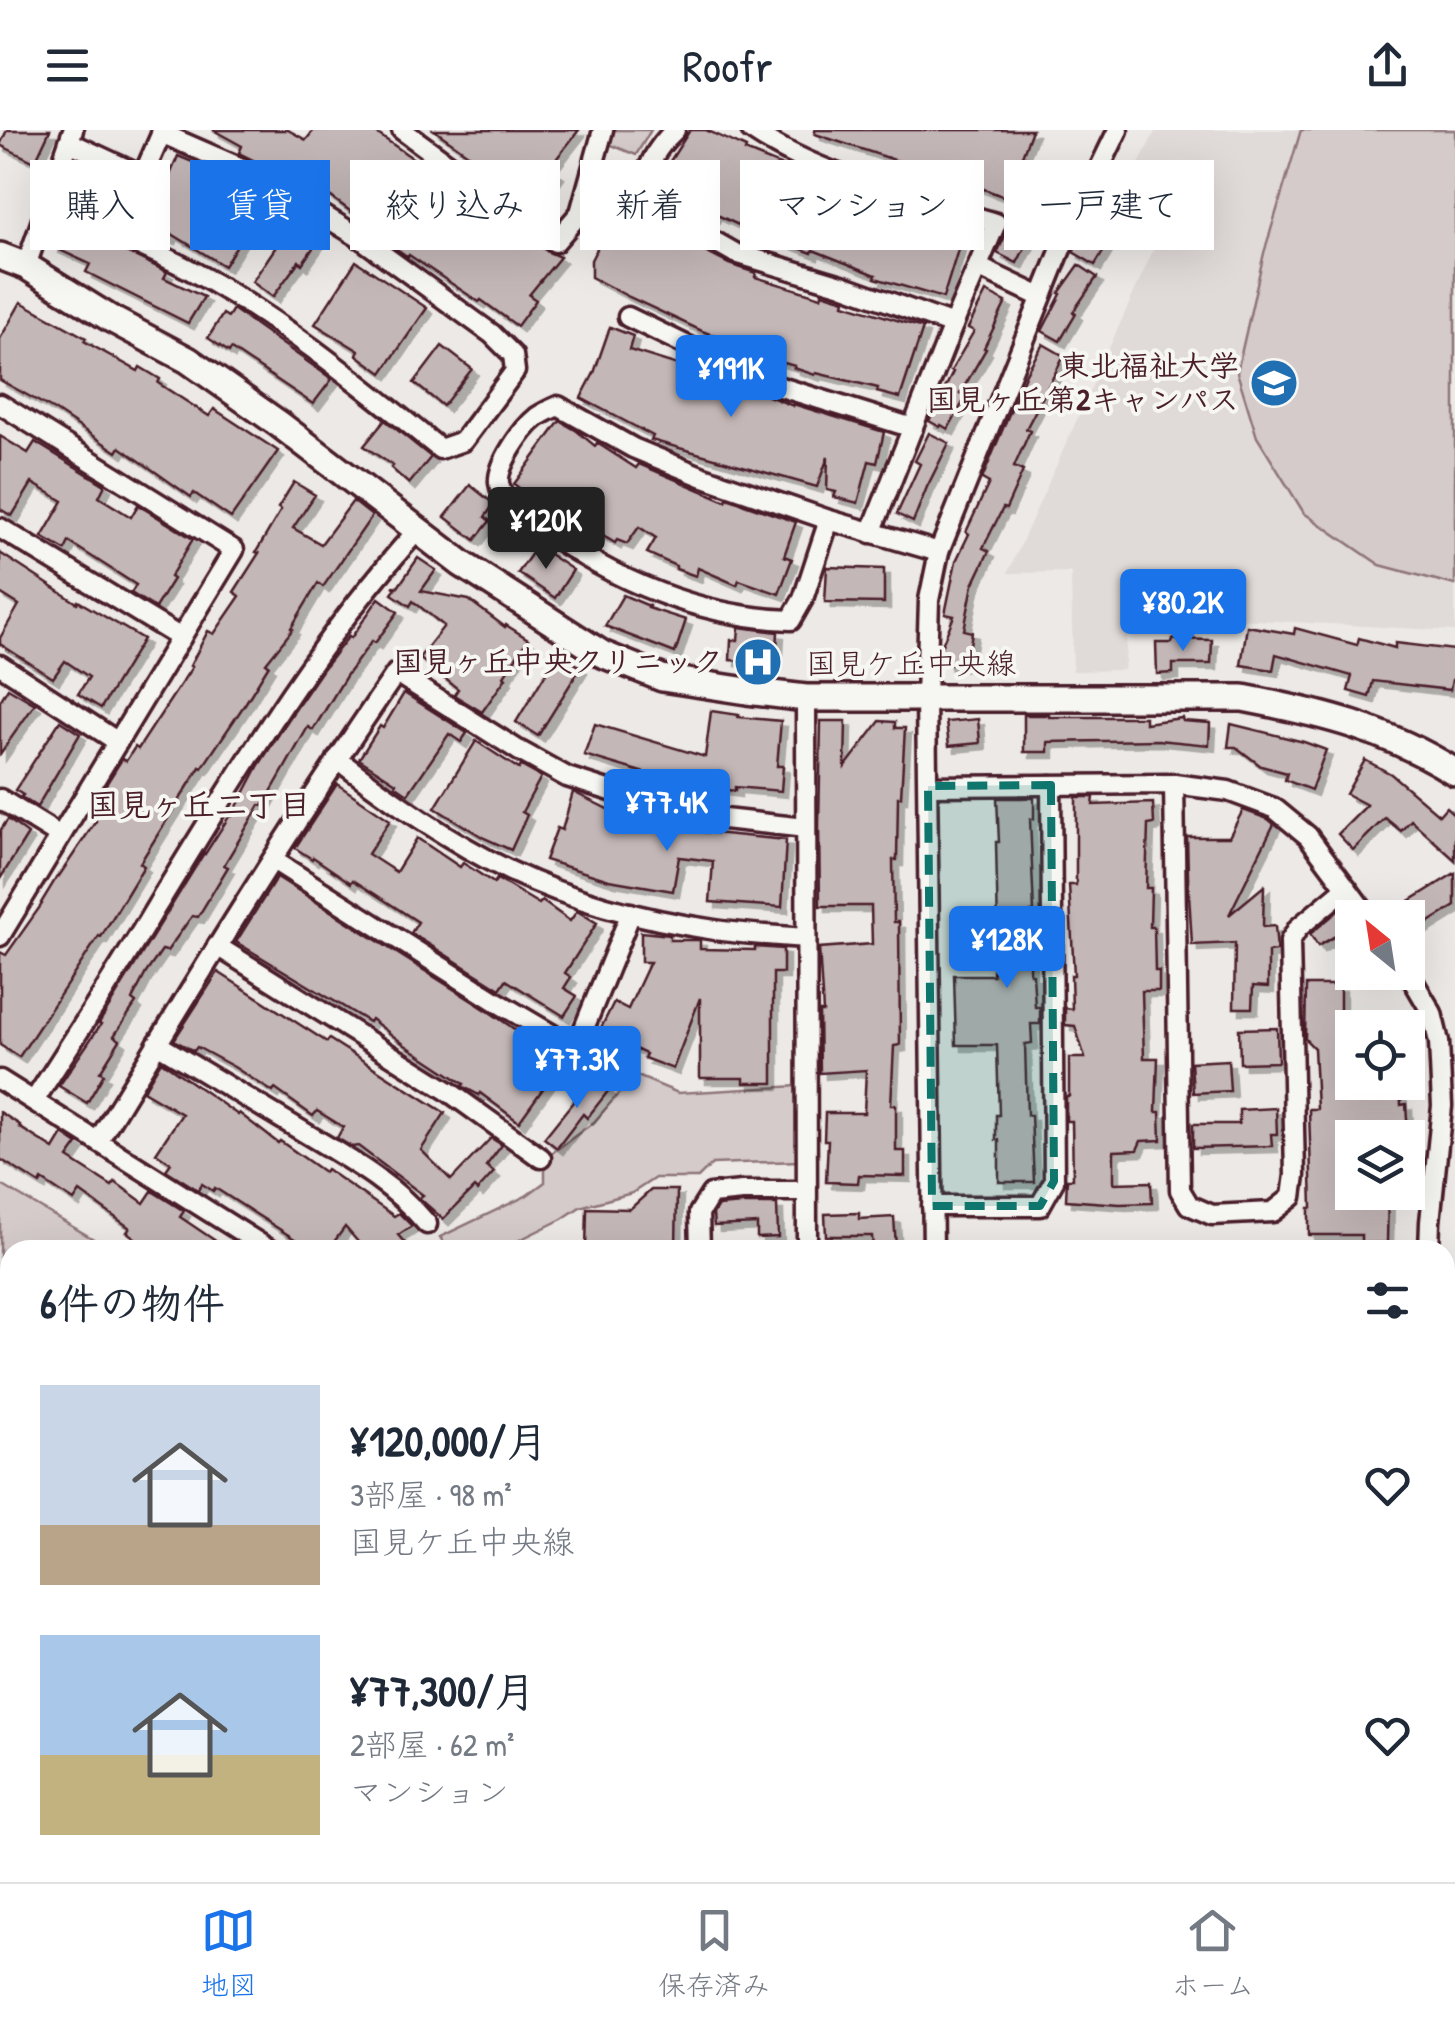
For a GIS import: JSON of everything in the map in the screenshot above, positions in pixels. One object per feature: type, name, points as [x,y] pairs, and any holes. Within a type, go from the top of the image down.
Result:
[{"type":"street","points":[[402,130],[556,242],[580,213],[598,133]]},
{"type":"street","points":[[675,130],[664,140],[646,171],[644,189],[668,215],[735,253],[842,284],[953,324]]},
{"type":"street","points":[[751,130],[779,150],[886,190],[996,223],[872,532]]},
{"type":"street","points":[[932,1240],[926,698],[929,600],[939,552],[1041,297],[1118,130]]},
{"type":"street","points":[[149,160],[162,132],[262,177],[360,238],[492,334],[513,355],[515,371],[463,441],[440,449],[258,310],[194,271],[149,250]]},
{"type":"street","points":[[26,266],[71,136],[114,160]]},
{"type":"street","name":"国見ケ丘中央線","points":[[0,256],[26,266],[188,360],[279,424],[462,564],[602,654],[662,678],[806,698],[1244,698],[1306,710],[1375,731],[1419,749],[1455,772]]},
{"type":"street","points":[[978,266],[1041,297]]},
{"type":"street","points":[[628,317],[758,380],[912,428]]},
{"type":"street","points":[[0,404],[234,550],[0,936]]},
{"type":"street","points":[[828,520],[803,599],[790,620],[762,619],[716,611],[653,592],[568,548],[507,502],[499,481],[507,454],[536,418],[558,406],[633,448],[701,476],[828,520],[939,552]]},
{"type":"street","points":[[0,528],[182,638]]},
{"type":"street","points":[[34,1101],[251,752],[340,624],[417,531]]},
{"type":"street","points":[[0,665],[118,742]]},
{"type":"street","points":[[98,1142],[217,946],[396,673],[567,776],[667,809],[724,820],[806,828]]},
{"type":"street","points":[[806,698],[807,1240]]},
{"type":"street","points":[[337,759],[386,796],[465,846],[511,871],[576,898],[715,930],[806,938]]},
{"type":"street","points":[[928,786],[1174,784],[1228,791],[1274,808],[1308,836],[1355,900]]},
{"type":"street","points":[[1174,784],[1180,1190],[1189,1205],[1212,1214],[1273,1212],[1292,1197],[1295,1175],[1290,941],[1298,928],[1346,888]]},
{"type":"street","points":[[932,1206],[1040,1206],[1054,1182],[1051,786]]},
{"type":"street","points":[[0,799],[60,836]]},
{"type":"street","points":[[273,860],[624,1077]]},
{"type":"street","points":[[576,1048],[631,912]]},
{"type":"street","points":[[217,946],[448,1090],[541,1158]]},
{"type":"street","points":[[1419,990],[1432,1013],[1439,1042],[1442,1106],[1429,1240]]},
{"type":"street","points":[[158,1044],[351,1160],[386,1185],[426,1224]]},
{"type":"street","points":[[0,1080],[254,1240]]},
{"type":"street","points":[[700,1240],[700,1214],[711,1194],[742,1190],[806,1191]]},
{"type":"highlighted area","points":[[1051,785],[1054,1181],[1040,1206],[932,1206],[928,786]]},
{"type":"shaded area","points":[[612,130],[651,130],[636,155],[609,144]]},
{"type":"shaded area","name":"東北福祉大学 国見ヶ丘第2キャンパス","points":[[1156,130],[1455,130],[1455,631],[1239,619],[1127,637],[1124,670],[1073,671],[1071,572],[1008,573],[1153,250],[1214,250],[1214,160],[1141,160]]},
{"type":"shaded area","points":[[1301,130],[1455,130],[1455,585],[1380,565],[1304,513],[1257,437],[1237,372],[1264,253]]},
{"type":"shaded area","points":[[635,1075],[678,1093],[798,1086],[798,1161],[712,1164],[698,1178],[655,1178],[632,1193],[580,1207],[519,1240],[442,1240],[440,1237],[526,1196],[545,1182],[545,1163],[552,1153],[594,1122]]},
{"type":"shaded area","points":[[0,1184],[95,1240],[0,1240]]},
{"type":"building","points":[[7,130],[50,130],[36,160],[0,145]]},
{"type":"building","points":[[213,130],[288,130],[306,140],[314,130],[372,130],[415,160],[350,160],[350,211],[330,196],[330,160],[253,160],[239,153],[242,146]]},
{"type":"building","points":[[434,130],[579,130],[555,160],[476,160]]},
{"type":"building","points":[[690,130],[706,130],[767,160],[740,160],[740,226],[720,216],[720,160],[671,160]]},
{"type":"building","points":[[815,130],[1032,130],[1022,156],[1030,160],[1004,160],[1004,197],[984,189],[984,160],[895,160],[815,134]]},
{"type":"building","points":[[178,156],[190,161],[190,245],[172,234],[170,238],[170,175]]},
{"type":"building","points":[[1004,238],[1004,250],[1024,250],[1017,263],[997,253]]},
{"type":"building","points":[[60,250],[122,250],[167,272],[164,278],[204,297],[188,323],[86,272],[90,264]]},
{"type":"building","points":[[198,250],[234,250],[224,266]]},
{"type":"building","points":[[274,250],[312,250],[273,297],[252,282]]},
{"type":"building","points":[[398,250],[545,250],[560,257],[529,295],[536,300],[517,326]]},
{"type":"building","points":[[596,250],[702,250],[756,273],[755,277],[821,297],[822,293],[845,300],[844,304],[923,328],[900,398],[877,392],[878,388],[815,375],[752,354],[753,351],[591,277],[591,260]]},
{"type":"building","points":[[813,250],[958,250],[943,298],[875,278],[876,275]]},
{"type":"building","points":[[1074,250],[1104,250],[1095,265]]},
{"type":"building","points":[[356,261],[427,308],[382,373],[357,355],[359,351],[315,324]]},
{"type":"building","points":[[1079,265],[1097,277],[1073,312],[1076,314],[1060,341],[1042,331],[1059,293]]},
{"type":"building","points":[[986,292],[1006,302],[986,349],[960,394],[966,397],[948,429],[940,427],[929,421],[974,331],[968,328]]},
{"type":"building","points":[[21,302],[138,371],[140,367],[160,379],[158,383],[209,416],[214,409],[278,451],[231,518],[194,493],[191,497],[120,447],[117,452],[0,380],[0,339]]},
{"type":"building","points":[[233,309],[332,379],[313,404],[208,338],[223,314],[228,317]]},
{"type":"building","points":[[610,327],[633,336],[629,350],[736,383],[793,406],[884,432],[877,463],[869,461],[858,503],[834,497],[836,492],[827,490],[828,457],[817,487],[651,440],[653,436],[581,398]]},
{"type":"building","points":[[1043,344],[1064,356],[1026,429],[1030,431],[1014,467],[1023,471],[983,548],[989,551],[973,585],[964,630],[972,632],[967,664],[946,665],[941,647],[954,616],[945,614],[956,561],[989,483],[982,479],[1026,373]]},
{"type":"building","points":[[442,346],[472,369],[443,406],[414,383]]},
{"type":"building","points":[[385,420],[431,457],[409,484],[393,466],[364,446]]},
{"type":"building","points":[[560,421],[636,468],[639,464],[726,501],[727,498],[796,522],[784,556],[792,559],[779,594],[739,580],[737,585],[698,568],[696,576],[676,569],[647,553],[656,538],[639,527],[627,544],[617,540],[615,543],[578,521],[575,525],[532,494],[530,497],[514,484]]},
{"type":"building","points":[[929,433],[949,443],[913,522],[897,514],[920,464],[915,461]]},
{"type":"building","points":[[0,436],[28,453],[35,442],[105,485],[99,497],[131,517],[138,505],[193,539],[155,608],[131,593],[136,585],[69,542],[65,550],[42,537],[63,501],[32,483],[12,516],[0,509]]},
{"type":"building","points":[[294,482],[315,495],[293,528],[321,544],[353,501],[372,516],[323,587],[318,583],[293,629],[266,663],[269,665],[245,704],[140,863],[144,866],[101,937],[19,1057],[0,1045],[0,952],[6,955],[42,904],[96,821],[88,816],[122,759],[126,761],[135,747],[138,749],[192,667],[208,631],[214,634],[240,596],[234,592],[259,553],[256,552]]},
{"type":"building","points":[[470,485],[494,504],[485,517],[490,521],[475,540],[445,517]]},
{"type":"building","points":[[537,546],[573,570],[555,598],[518,573]]},
{"type":"building","points":[[0,553],[77,603],[143,639],[101,708],[78,694],[89,677],[65,661],[53,678],[0,644],[19,605],[0,593]]},
{"type":"building","points":[[418,558],[436,570],[421,591],[469,600],[528,639],[482,712],[454,695],[458,689],[419,658],[444,626],[413,601],[410,606],[392,594],[396,588],[393,586],[398,587]]},
{"type":"building","points":[[827,567],[884,569],[884,603],[825,602]]},
{"type":"building","points":[[623,595],[686,620],[675,653],[605,626]]},
{"type":"building","points":[[379,598],[398,612],[346,676],[313,730],[308,727],[224,865],[228,867],[198,917],[192,916],[146,973],[132,1000],[136,1003],[114,1036],[120,1040],[87,1103],[59,1086],[204,853],[232,816],[288,720]]},
{"type":"building","points":[[1247,626],[1294,634],[1295,628],[1357,645],[1359,638],[1395,648],[1395,643],[1455,650],[1455,680],[1450,690],[1373,681],[1369,697],[1348,691],[1352,676],[1276,654],[1273,670],[1241,665]]},
{"type":"building","points":[[739,627],[778,632],[776,664],[730,660],[731,640],[738,640]]},
{"type":"building","points":[[1173,639],[1212,640],[1211,664],[1173,664],[1173,673],[1157,674],[1156,643],[1172,643]]},
{"type":"building","points":[[558,653],[581,667],[538,736],[516,722]]},
{"type":"building","points":[[8,688],[35,704],[0,754],[0,701]]},
{"type":"building","points":[[404,693],[467,733],[461,742],[449,734],[408,794],[359,759]]},
{"type":"building","points":[[711,711],[781,721],[777,766],[783,766],[781,791],[735,787],[735,791],[678,783],[584,755],[595,724],[705,757]]},
{"type":"building","points":[[1024,715],[1145,717],[1145,723],[1182,718],[1210,723],[1209,745],[1158,740],[1048,742],[1048,752],[1024,752]]},
{"type":"building","points":[[978,719],[980,743],[949,746],[946,722]]},
{"type":"building","points":[[60,721],[80,734],[37,807],[15,790]]},
{"type":"building","points":[[821,721],[846,721],[845,767],[880,721],[895,722],[895,728],[905,728],[897,860],[893,860],[894,922],[899,922],[900,1045],[894,1046],[891,1105],[896,1105],[896,1151],[905,1151],[905,1176],[859,1175],[858,1183],[826,1182],[825,1113],[864,1113],[866,1070],[820,1073],[819,1012],[823,1012],[819,948],[872,944],[871,906],[820,906]]},
{"type":"building","points":[[1231,724],[1326,750],[1311,790],[1285,780],[1287,773],[1261,766],[1236,747],[1228,747]]},
{"type":"building","points":[[476,741],[519,769],[521,766],[541,777],[522,812],[527,815],[511,850],[435,808]]},
{"type":"building","points":[[1365,760],[1391,774],[1439,815],[1446,807],[1455,815],[1455,860],[1411,820],[1401,831],[1385,818],[1353,850],[1338,834],[1367,805],[1346,794]]},
{"type":"building","points":[[337,784],[390,820],[368,854],[396,872],[417,838],[460,867],[463,863],[494,883],[497,879],[539,904],[542,901],[570,921],[577,911],[597,923],[565,973],[571,977],[564,988],[577,996],[564,1016],[506,980],[500,989],[411,933],[418,922],[295,848]]},
{"type":"building","points":[[573,792],[622,816],[626,809],[673,829],[786,840],[782,907],[710,902],[713,861],[679,857],[673,891],[609,880],[545,860],[557,828],[562,830]]},
{"type":"building","points":[[1076,797],[1094,797],[1093,805],[1153,803],[1154,824],[1148,825],[1146,888],[1151,888],[1150,927],[1154,927],[1159,991],[1142,991],[1144,1058],[1158,1058],[1156,1112],[1160,1112],[1161,1140],[1141,1141],[1137,1150],[1114,1151],[1114,1183],[1151,1182],[1152,1203],[1066,1200],[1067,1179],[1073,1179],[1072,1121],[1066,1121],[1069,1058],[1085,1058],[1075,1026],[1065,1025],[1065,1008],[1072,1009],[1074,975],[1069,885],[1076,885]]},
{"type":"building","points":[[997,798],[1034,798],[1034,819],[1030,819],[1034,912],[1030,974],[1035,1007],[1040,1007],[1040,1024],[1031,1024],[1032,1043],[1025,1044],[1034,1182],[999,1182],[997,1045],[956,1045],[954,975],[993,975],[994,933],[998,933]]},
{"type":"building","points":[[1243,810],[1274,824],[1229,915],[1264,886],[1263,927],[1275,926],[1277,951],[1268,952],[1268,987],[1253,986],[1252,1008],[1234,1008],[1235,943],[1192,945],[1187,837],[1229,837]]},
{"type":"building","points":[[8,819],[28,834],[0,879],[0,831]]},
{"type":"building","points":[[1455,873],[1455,906],[1425,925],[1425,900],[1411,900]]},
{"type":"building","points":[[277,877],[545,1050],[548,1047],[565,1058],[519,1122],[480,1093],[462,1086],[371,1019],[369,1022],[236,942]]},
{"type":"building","points":[[1335,913],[1335,936],[1318,946],[1310,934]]},
{"type":"building","points":[[641,932],[670,935],[670,940],[700,940],[700,949],[783,949],[783,973],[773,973],[773,1083],[744,1083],[744,1078],[700,1078],[700,998],[673,1069],[644,1058],[646,1054],[599,1032],[614,1002],[628,1009],[650,962],[641,962]]},
{"type":"building","points":[[218,972],[445,1113],[421,1150],[451,1180],[491,1138],[502,1145],[486,1166],[494,1172],[443,1219],[419,1198],[423,1195],[358,1146],[352,1147],[337,1138],[343,1127],[317,1111],[313,1116],[275,1089],[273,1092],[197,1047],[194,1051],[174,1040]]},
{"type":"building","points":[[1306,985],[1335,985],[1335,990],[1340,990],[1340,1010],[1335,1010],[1335,1100],[1401,1100],[1401,1105],[1406,1104],[1407,1120],[1335,1120],[1335,1210],[1388,1210],[1387,1240],[1361,1240],[1361,1235],[1309,1235],[1309,1109],[1317,1109],[1314,1048],[1305,1039]]},
{"type":"building","points":[[1277,1028],[1278,1062],[1240,1063],[1239,1029]]},
{"type":"building","points":[[1228,1060],[1230,1091],[1193,1093],[1191,1062]]},
{"type":"building","points":[[161,1061],[278,1143],[324,1172],[326,1169],[394,1216],[399,1213],[412,1226],[398,1235],[402,1240],[356,1240],[345,1227],[335,1240],[296,1240],[215,1188],[213,1191],[202,1184],[198,1190],[166,1170],[171,1163],[156,1153],[182,1114],[143,1091]]},
{"type":"building","points":[[593,1077],[609,1090],[587,1118],[583,1114],[557,1148],[544,1138]]},
{"type":"building","points":[[1276,1108],[1277,1134],[1271,1134],[1272,1146],[1193,1148],[1193,1124],[1239,1124],[1239,1110]]},
{"type":"building","points":[[0,1112],[54,1149],[63,1134],[78,1144],[68,1158],[112,1186],[115,1182],[144,1203],[152,1191],[184,1211],[180,1217],[214,1240],[138,1240],[127,1232],[130,1228],[80,1192],[74,1201],[0,1159]]},
{"type":"building","points":[[651,1190],[677,1190],[676,1240],[586,1240],[587,1208],[630,1209]]},
{"type":"building","points":[[777,1204],[778,1237],[757,1238],[757,1224],[714,1226],[713,1214],[718,1206]]},
{"type":"building","points":[[859,1213],[859,1219],[894,1217],[896,1240],[826,1236],[825,1214]]},
{"type":"place","name":"東北福祉大学 国見ヶ丘第2キャンパス","points":[[1274,383]]},
{"type":"place","name":"国見ヶ丘中央クリニック","points":[[758,662]]},
{"type":"district","name":"国見ヶ丘二丁目","points":[[199,805]]}]
